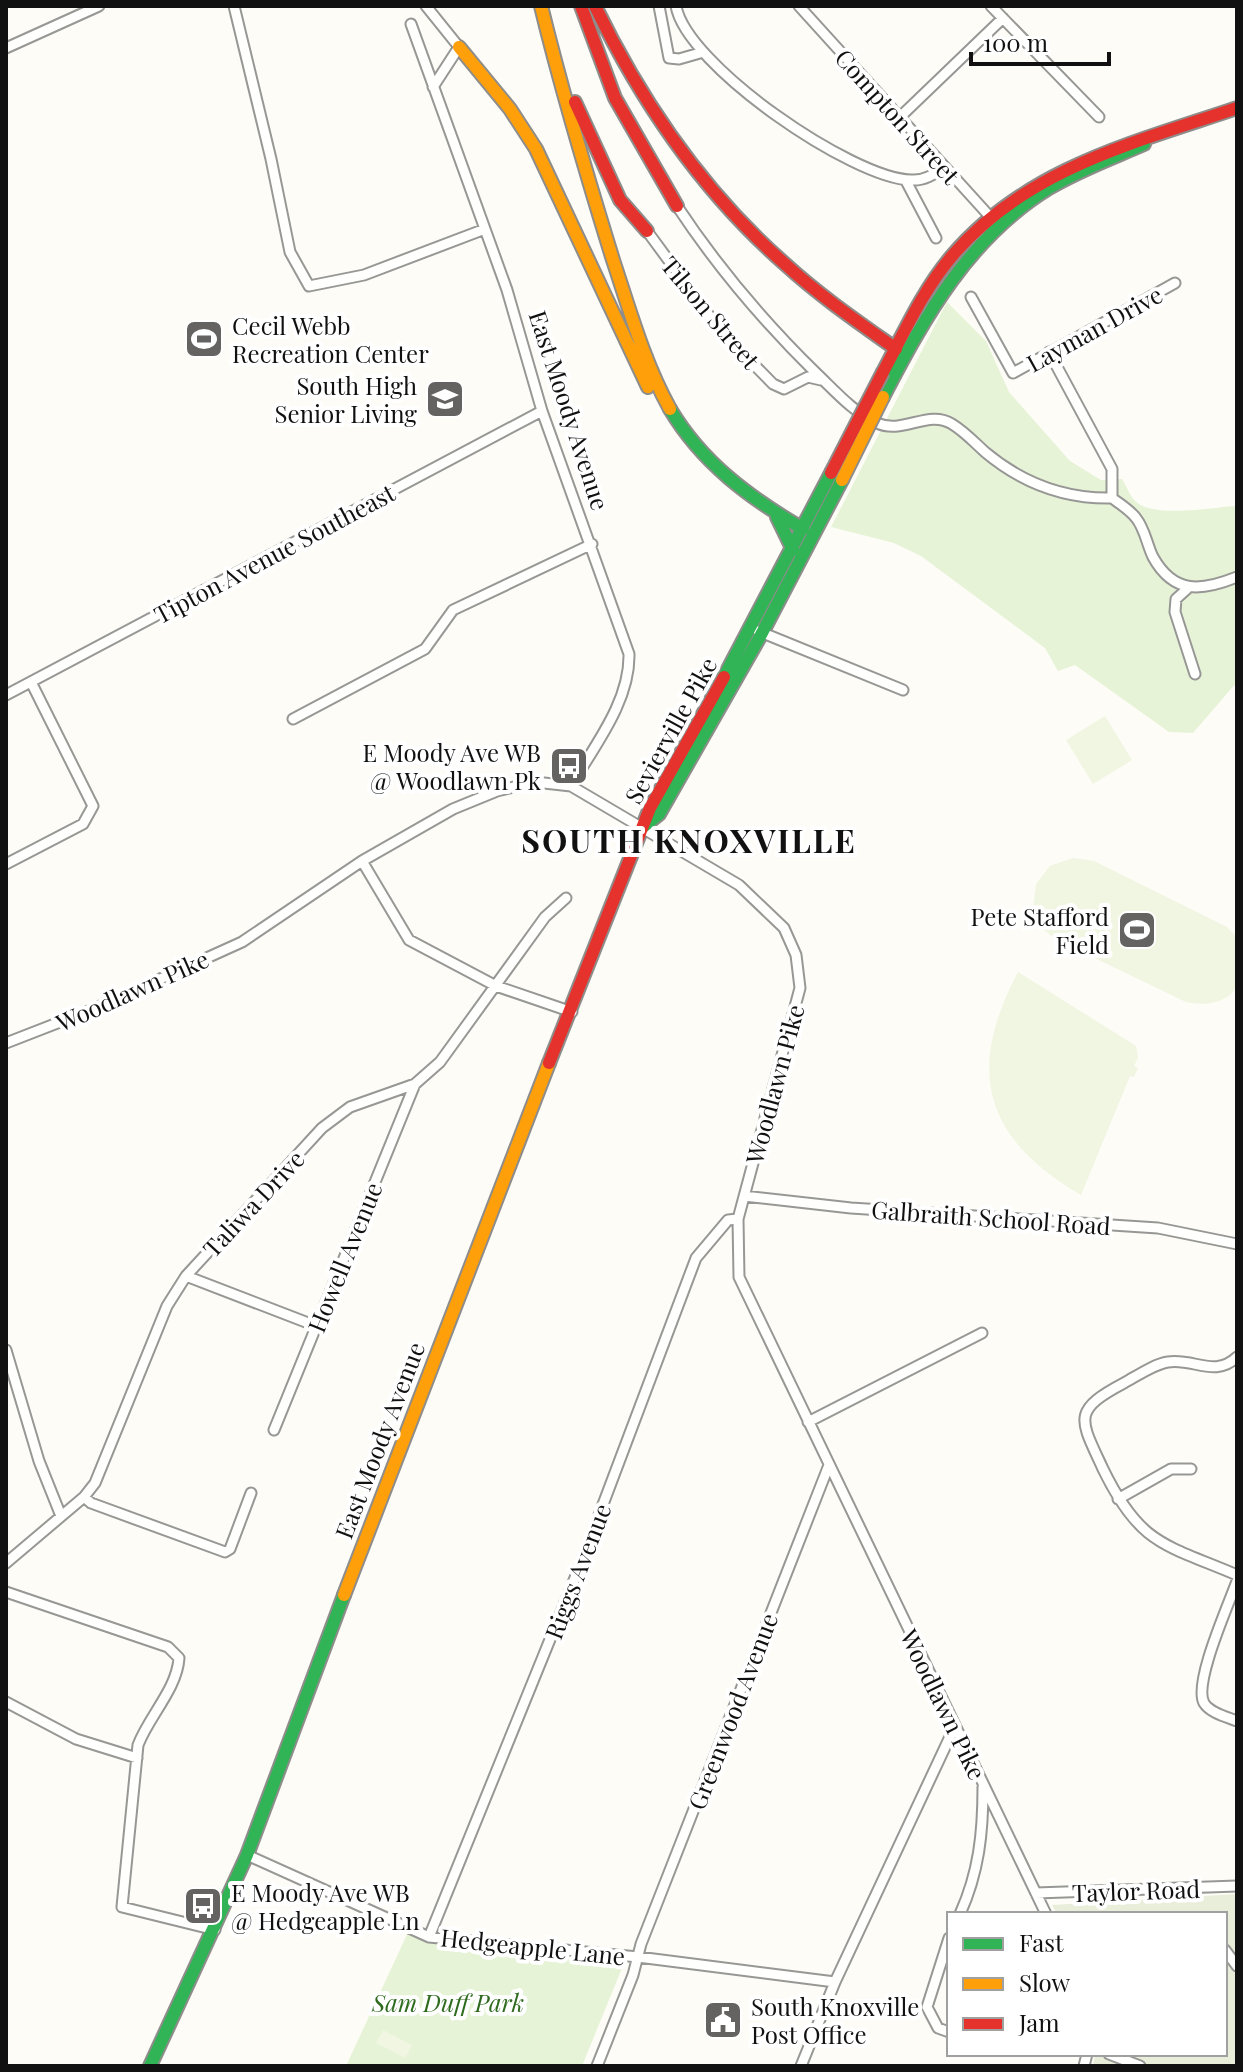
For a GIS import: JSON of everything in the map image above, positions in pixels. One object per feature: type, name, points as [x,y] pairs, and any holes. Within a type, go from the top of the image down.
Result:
[{"type":"main road","points":[[541,6],[576,144],[641,345],[657,386],[679,425]]},
{"type":"main road","points":[[541,6],[587,134],[620,200],[647,231]]},
{"type":"main road","points":[[581,6],[615,98],[677,206]]},
{"type":"main road","points":[[595,6],[628,69],[705,180],[794,272],[900,352]]},
{"type":"main road","points":[[459,47],[501,94],[524,128],[632,360],[660,406],[719,470],[781,520],[793,550]]},
{"type":"main road","name":"Sevierville Pike","points":[[836,477],[883,397],[934,279],[952,254],[1061,169],[1129,142],[1237,108]]},
{"type":"main road","name":"Sevierville Pike","points":[[993,221],[1047,189],[1165,133]]},
{"type":"main road","name":"Sevierville Pike","points":[[643,827],[650,808],[756,630],[836,477],[883,372],[900,352]]},
{"type":"main road","points":[[764,505],[808,532]]},
{"type":"main road","name":"Sevierville Pike","points":[[756,630],[793,550],[808,532]]},
{"type":"main road","name":"East Moody Avenue","points":[[150,2066],[247,1855],[429,1368],[572,1012],[606,912],[643,827]]},
{"type":"street","points":[[6,48],[99,6]]},
{"type":"street","points":[[234,6],[290,252],[309,286],[364,275],[485,229]]},
{"type":"street","points":[[426,6],[459,47],[433,87]]},
{"type":"street","points":[[659,6],[669,58],[679,59],[700,53]]},
{"type":"street","points":[[676,6],[681,24],[700,53],[759,104],[805,135],[866,166],[906,181],[931,177],[944,167]]},
{"type":"street","name":"Compton Street","points":[[799,6],[993,221]]},
{"type":"street","points":[[991,6],[1099,117]]},
{"type":"street","points":[[900,117],[1003,18]]},
{"type":"street","name":"East Moody Avenue","points":[[411,24],[485,229],[542,411],[626,639],[629,671],[622,698],[571,786]]},
{"type":"street","points":[[906,181],[936,238]]},
{"type":"street","name":"Tilson Street","points":[[677,206],[745,299],[824,382],[857,411],[879,424],[897,428],[931,419],[949,422],[1010,471],[1037,486],[1091,498],[1112,498]]},
{"type":"street","name":"Tilson Street","points":[[647,231],[712,321],[773,384],[787,389],[802,379],[824,382]]},
{"type":"street","name":"Layman Drive","points":[[971,297],[1013,373],[1175,283]]},
{"type":"street","points":[[1049,352],[1112,469],[1112,498],[1139,522],[1154,558],[1168,579],[1187,589],[1209,588],[1237,577]]},
{"type":"street","points":[[801,358],[802,379]]},
{"type":"street","name":"Tipton Avenue Southeast","points":[[6,695],[542,411]]},
{"type":"street","points":[[293,719],[425,649],[453,610],[592,544]]},
{"type":"street","points":[[1187,589],[1176,599],[1175,612],[1195,674]]},
{"type":"street","points":[[756,630],[903,690]]},
{"type":"street","points":[[6,864],[83,824],[93,806],[31,682]]},
{"type":"street","name":"Woodlawn Pike","points":[[6,1043],[96,1008],[242,942],[362,861],[453,809],[497,791],[535,782],[571,786],[739,885],[770,911],[784,928],[796,955],[800,988],[738,1219],[739,1277],[1045,1912]]},
{"type":"street","points":[[362,861],[409,940],[496,986],[572,1012]]},
{"type":"street","name":"Taliwa Drive","points":[[6,1563],[84,1497],[104,1467],[167,1306],[186,1276],[322,1128],[350,1107],[415,1084],[440,1062],[545,917],[566,898]]},
{"type":"street","name":"Howell Avenue","points":[[274,1430],[415,1084]]},
{"type":"street","name":"Galbraith School Road","points":[[744,1196],[851,1208],[1158,1228],[1237,1244]]},
{"type":"street","name":"Riggs Avenue","points":[[429,1937],[579,1568],[696,1258],[728,1220],[738,1219]]},
{"type":"street","points":[[186,1276],[316,1326]]},
{"type":"street","points":[[808,1422],[982,1333]]},
{"type":"street","points":[[6,1350],[39,1461],[61,1516]]},
{"type":"street","points":[[1237,1357],[1227,1367],[1216,1368],[1165,1362],[1092,1400],[1085,1414],[1086,1432],[1118,1499],[1136,1525],[1153,1539],[1237,1575]]},
{"type":"street","name":"Greenwood Avenue","points":[[597,2066],[829,1465]]},
{"type":"street","points":[[1118,1499],[1171,1469],[1191,1469]]},
{"type":"street","points":[[84,1497],[91,1503],[216,1551],[230,1549],[251,1493]]},
{"type":"street","points":[[1237,1581],[1202,1679],[1201,1696],[1208,1708],[1237,1721]]},
{"type":"street","points":[[6,1592],[168,1647],[179,1658],[178,1671],[147,1721],[137,1758],[122,1907],[215,1930]]},
{"type":"street","points":[[6,1702],[76,1739],[137,1758]]},
{"type":"street","points":[[801,2066],[835,1982],[955,1726]]},
{"type":"street","points":[[961,1912],[970,1891],[983,1840],[983,1784]]},
{"type":"street","name":"Hedgeapple Lane","points":[[247,1855],[429,1937],[638,1957],[835,1982]]},
{"type":"street","name":"Taylor Road","points":[[1036,1893],[1237,1886]]},
{"type":"street","points":[[947,1944],[927,2007],[938,2028],[947,2031]]},
{"type":"street","points":[[1114,2056],[1140,2066]]},
{"type":"green space","points":[[947,302],[986,341],[1009,392],[1070,461],[1101,480],[1122,479],[1135,501],[1155,510],[1237,506],[1237,682],[1193,733],[1169,732],[1075,665],[1058,671],[1045,648],[921,556],[894,543],[831,527]]},
{"type":"green space","points":[[1105,716],[1132,760],[1093,784],[1066,740]]},
{"type":"green space","name":"Pete Stafford Field","points":[[1073,858],[1094,861],[1227,927],[1237,938],[1239,973],[1234,991],[1215,1002],[1186,1002],[1055,939],[1041,927],[1033,909],[1036,884],[1050,866]]},
{"type":"green space","points":[[1018,972],[1136,1046],[1138,1058],[1134,1066],[1138,1068],[1134,1077],[1130,1076],[1081,1195],[1048,1173],[1022,1150],[1004,1125],[993,1099],[989,1071],[992,1040],[1002,1007]]},
{"type":"green space","points":[[1237,1894],[1237,2066],[1093,2066],[1095,2056],[1227,2056],[1227,1912],[1056,1912],[1052,1905]]},
{"type":"green space","name":"Sam Duff Park","points":[[410,1928],[430,1937],[627,1956],[582,2066],[346,2066]]},
{"type":"green space","points":[[383,2030],[412,2045],[405,2058],[376,2043]]},
{"type":"traffic: fast","points":[[883,397],[933,308],[972,254],[995,230],[1049,188],[1144,144]]},
{"type":"traffic: fast","points":[[670,409],[712,463],[746,492],[803,529]]},
{"type":"traffic: fast","points":[[724,677],[831,473]]},
{"type":"traffic: fast","points":[[643,827],[659,814],[762,633],[842,480]]},
{"type":"traffic: fast","points":[[777,517],[793,550]]},
{"type":"traffic: fast","points":[[150,2066],[247,1855],[344,1595]]},
{"type":"traffic: slow","points":[[541,6],[613,260],[645,355],[670,409]]},
{"type":"traffic: slow","points":[[459,47],[510,109],[536,149],[648,387]]},
{"type":"traffic: slow","points":[[842,480],[883,397]]},
{"type":"traffic: slow","points":[[344,1595],[549,1063]]},
{"type":"traffic: jam","points":[[581,6],[615,98],[677,206]]},
{"type":"traffic: jam","points":[[595,6],[654,112],[728,207],[798,276],[896,349]]},
{"type":"traffic: jam","points":[[575,102],[620,200],[647,231]]},
{"type":"traffic: jam","points":[[883,372],[914,312],[942,269],[981,226],[1013,201],[1083,162],[1237,108]]},
{"type":"traffic: jam","points":[[831,473],[883,372]]},
{"type":"traffic: jam","points":[[549,1063],[650,808],[724,677]]},
{"type":"place","name":"Cecil Webb Recreation Center","points":[[204,339]]},
{"type":"place","name":"South High Senior Living","points":[[445,399]]},
{"type":"place","name":"E Moody Ave WB @ Woodlawn Pk","points":[[569,766]]},
{"type":"place","name":"Pete Stafford Field","points":[[1137,930]]},
{"type":"place","name":"E Moody Ave WB @ Hedgeapple Ln","points":[[203,1906]]},
{"type":"place","name":"South Knoxville Post Office","points":[[723,2020]]},
{"type":"district","name":"SOUTH KNOXVILLE","points":[[689,839]]}]
